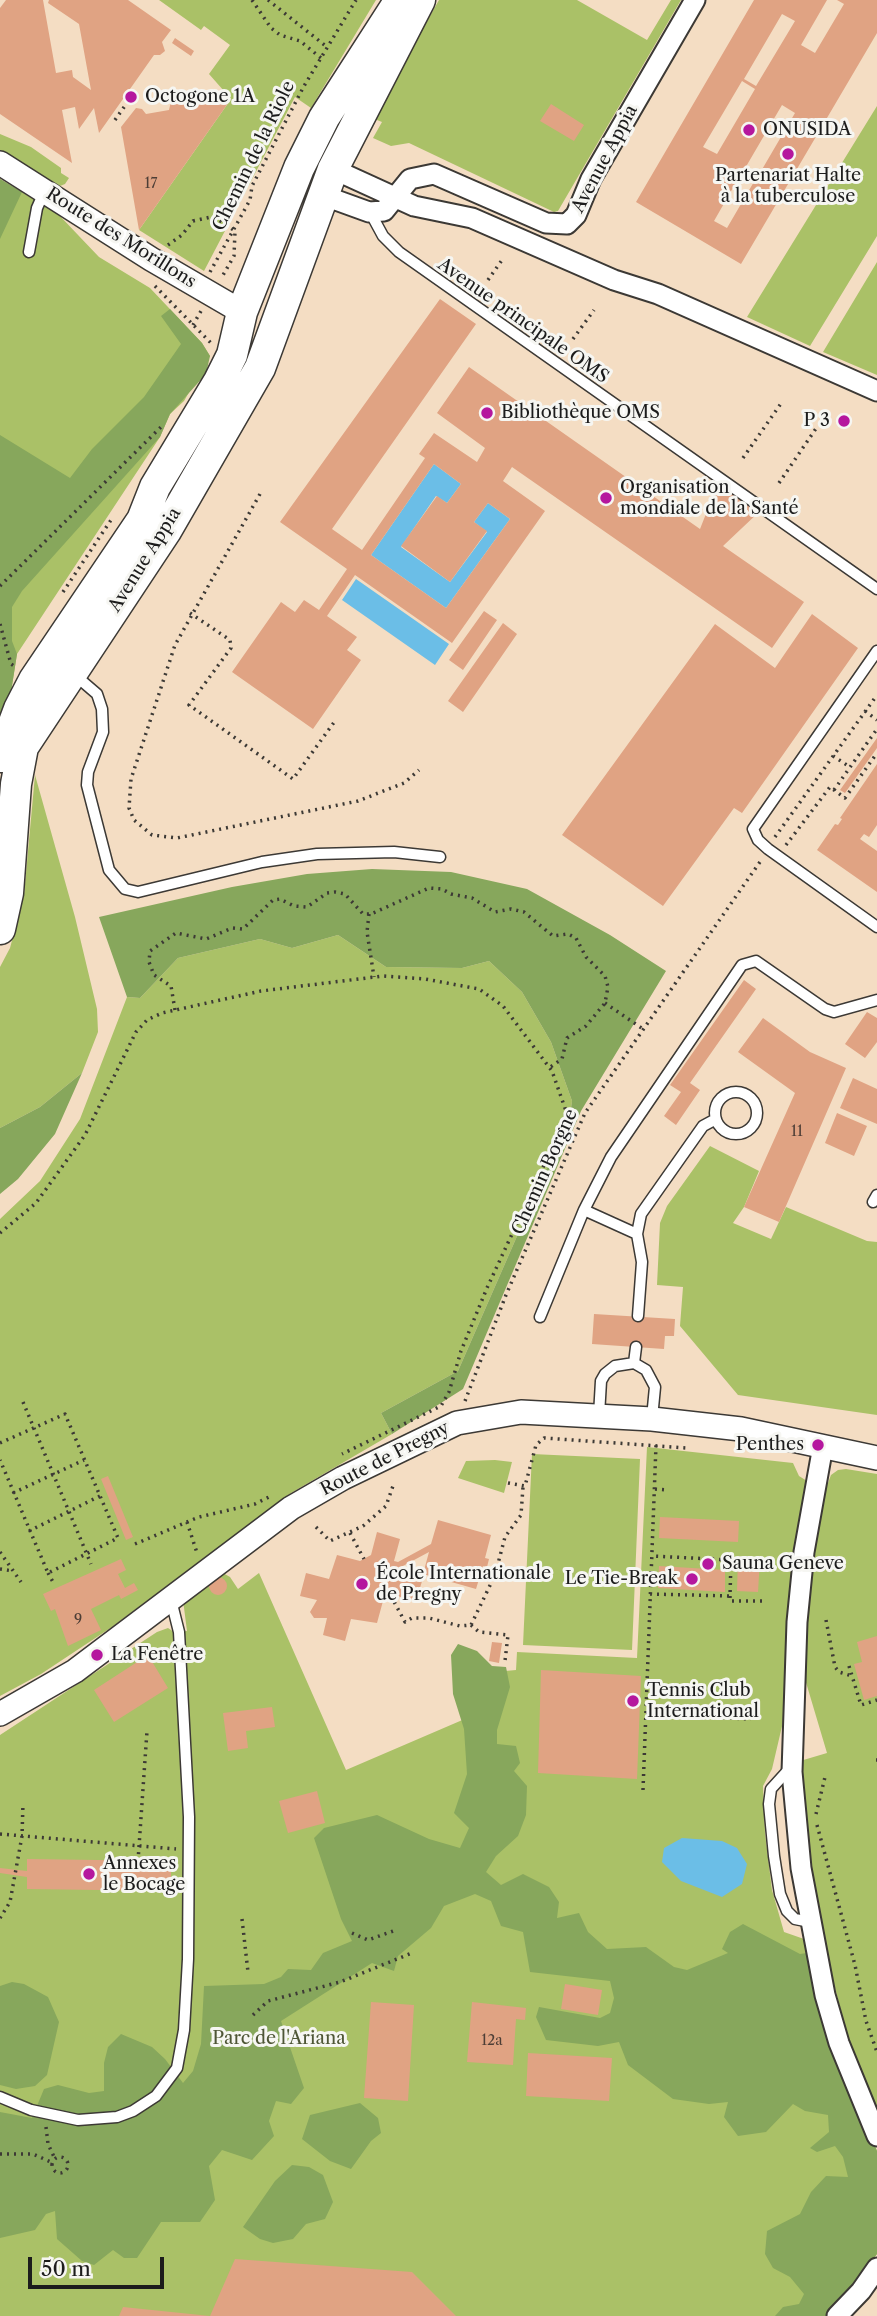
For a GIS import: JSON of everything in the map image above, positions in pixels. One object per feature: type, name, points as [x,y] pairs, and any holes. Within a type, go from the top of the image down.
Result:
[{"type":"main road","name":"Avenue Appia","points":[[0,929],[8,893],[16,784],[23,747],[65,658],[142,520],[155,487],[232,355],[242,312],[299,168],[324,118],[400,0]]},
{"type":"main road","name":"Avenue Appia","points":[[0,759],[29,689],[65,658],[166,531],[260,368],[328,182],[420,0]]},
{"type":"main road","points":[[299,168],[319,164],[328,182]]},
{"type":"main road","points":[[242,312],[273,331]]},
{"type":"street","name":"Avenue Appia","points":[[369,212],[384,211],[405,202],[410,179],[434,174],[546,223],[561,225],[571,221],[591,179],[695,0]]},
{"type":"street","name":"Route des Morillons","points":[[0,163],[242,312]]},
{"type":"street","points":[[328,182],[472,218],[614,280],[658,294],[877,391]]},
{"type":"street","points":[[328,182],[369,212]]},
{"type":"street","name":"Route de Pregny","points":[[0,1714],[57,1683],[291,1508],[343,1478],[457,1423],[511,1413],[652,1419],[741,1429],[877,1458]]},
{"type":"street","points":[[823,1446],[804,1552],[797,1622],[792,1766],[801,1868],[810,1922],[836,2032],[877,2136]]},
{"type":"street","points":[[837,2316],[861,2291],[877,2268]]},
{"type":"lane","points":[[29,252],[37,208],[45,189]]},
{"type":"lane","name":"Avenue principale OMS","points":[[369,212],[388,242],[417,265],[877,589]]},
{"type":"lane","points":[[877,651],[755,825],[756,838],[768,849],[877,927]]},
{"type":"lane","points":[[65,658],[97,694],[104,718],[103,732],[88,772],[87,785],[109,870],[125,890],[138,892],[262,862],[317,854],[394,852],[440,857]]},
{"type":"lane","points":[[540,1317],[584,1210],[611,1157],[743,965],[756,961],[825,1009],[834,1012],[877,1000]]},
{"type":"lane","points":[[733,1092],[751,1098],[757,1110],[754,1124],[743,1133],[729,1133],[716,1119],[718,1104],[733,1092]]},
{"type":"lane","points":[[638,1316],[642,1262],[637,1234],[640,1214],[702,1126],[716,1119]]},
{"type":"lane","points":[[584,1210],[637,1234]]},
{"type":"lane","points":[[634,1363],[636,1347]]},
{"type":"lane","points":[[599,1415],[601,1381],[605,1374],[615,1366],[634,1363],[650,1374],[655,1387],[652,1419]]},
{"type":"lane","points":[[0,2097],[48,2114],[98,2120],[133,2111],[167,2085],[177,2068],[184,2030],[189,1850],[183,1686],[179,1632],[171,1600]]},
{"type":"path","points":[[252,0],[271,28],[280,35],[300,41],[321,58]]},
{"type":"path","points":[[268,0],[327,47]]},
{"type":"path","name":"Chemin de la Riole","points":[[208,292],[250,200],[252,186],[327,47],[356,0]]},
{"type":"path","points":[[115,120],[129,100]]},
{"type":"path","points":[[163,242],[169,246],[193,221],[202,217],[211,216],[235,231],[234,256],[208,292],[192,326]]},
{"type":"path","points":[[488,280],[502,260]]},
{"type":"path","points":[[573,339],[594,310]]},
{"type":"path","points":[[184,317],[214,346]]},
{"type":"path","points":[[743,458],[782,402]]},
{"type":"path","points":[[0,586],[172,416]]},
{"type":"path","points":[[779,484],[817,427]]},
{"type":"path","points":[[260,494],[190,613],[165,673],[131,779],[129,808],[143,830],[164,839],[177,838],[328,809],[394,788],[419,770]]},
{"type":"path","points":[[190,613],[230,640],[231,648],[189,705],[293,779],[335,721]]},
{"type":"path","points":[[0,624],[11,664],[22,672]]},
{"type":"path","name":"Chemin Borgne","points":[[457,1423],[506,1294],[585,1113],[877,695]]},
{"type":"path","points":[[865,711],[877,720]]},
{"type":"path","points":[[836,787],[877,729]]},
{"type":"path","points":[[836,787],[845,798],[877,753]]},
{"type":"path","points":[[833,756],[850,767]]},
{"type":"path","points":[[768,849],[783,850],[830,787],[836,787]]},
{"type":"path","points":[[175,1010],[171,986],[154,975],[149,962],[150,951],[176,933],[206,939],[232,928],[243,929],[273,900],[279,899],[307,908],[327,894],[335,892],[345,894],[363,914],[369,914],[429,888],[472,898],[495,912],[511,909],[524,912],[553,936],[568,934],[576,938],[586,957],[605,976],[608,987],[605,1003],[586,1026],[567,1038],[562,1059],[549,1068]]},
{"type":"path","points":[[369,914],[367,932],[374,977]]},
{"type":"path","points":[[0,1233],[36,1203],[85,1135],[136,1032],[147,1020],[175,1010],[308,983],[374,977],[425,979],[479,989],[503,1006],[549,1068],[566,1111],[564,1122],[487,1288],[461,1351],[449,1392],[441,1406],[330,1461]]},
{"type":"path","points":[[605,1003],[643,1030]]},
{"type":"path","points":[[23,1402],[91,1564]]},
{"type":"path","points":[[0,1443],[65,1414],[118,1538],[48,1573]]},
{"type":"path","points":[[471,1625],[495,1575],[505,1537],[521,1515],[523,1487],[536,1445],[541,1439],[687,1448]]},
{"type":"path","points":[[643,1790],[656,1445]]},
{"type":"path","points":[[0,1460],[28,1531],[53,1582]]},
{"type":"path","points":[[13,1493],[84,1460]]},
{"type":"path","points":[[316,1527],[330,1541],[350,1533],[380,1513],[390,1499],[394,1483]]},
{"type":"path","points":[[508,1483],[523,1487]]},
{"type":"path","points":[[655,1489],[668,1490]]},
{"type":"path","points":[[135,1544],[187,1522],[255,1504],[273,1495]]},
{"type":"path","points":[[28,1531],[100,1496]]},
{"type":"path","points":[[187,1522],[200,1562]]},
{"type":"path","points":[[350,1533],[364,1559]]},
{"type":"path","points":[[0,1552],[21,1582]]},
{"type":"path","points":[[652,1556],[731,1560],[730,1601],[763,1601]]},
{"type":"path","points":[[0,1569],[13,1571]]},
{"type":"path","points":[[650,1594],[730,1596]]},
{"type":"path","points":[[391,1596],[405,1622],[412,1618],[429,1618],[460,1626],[471,1625],[479,1632],[508,1634],[505,1661]]},
{"type":"path","points":[[826,1620],[835,1667],[839,1672],[852,1676]]},
{"type":"path","points":[[849,1666],[861,1705],[877,1700]]},
{"type":"path","points":[[646,1714],[751,1719]]},
{"type":"path","points":[[138,1861],[147,1731]]},
{"type":"path","points":[[825,1777],[817,1802],[821,1844],[855,1965],[868,2032],[877,2052]]},
{"type":"path","points":[[0,1918],[10,1902],[22,1836],[23,1803]]},
{"type":"path","points":[[0,1834],[189,1850]]},
{"type":"path","points":[[242,1919],[248,1972]]},
{"type":"path","points":[[352,1933],[368,1940],[396,1930]]},
{"type":"path","points":[[253,2015],[268,2001],[340,1982],[412,1954]]},
{"type":"path","points":[[0,2154],[33,2154],[54,2161],[46,2130],[48,2114]]},
{"type":"green space","points":[[159,0],[376,0],[311,108],[295,97],[204,271],[139,230],[231,99],[209,74],[230,45],[204,26],[201,30]]},
{"type":"green space","points":[[439,0],[577,0],[647,40],[671,0],[681,0],[558,211],[554,212],[409,143],[391,146],[373,138],[382,122],[372,118]]},
{"type":"green space","points":[[877,106],[877,236],[810,346],[747,317]]},
{"type":"green space","points":[[0,134],[31,147],[61,168],[61,173],[69,178],[65,184],[60,186],[0,150]]},
{"type":"green space","points":[[0,179],[58,214],[99,257],[150,288],[202,343],[210,356],[184,401],[170,414],[160,437],[17,654],[11,692],[0,716]]},
{"type":"green space","points":[[0,179],[22,192],[0,239]]},
{"type":"green space","points":[[877,262],[877,375],[823,352]]},
{"type":"green space","points":[[170,309],[202,343],[210,356],[206,374],[170,414],[160,437],[22,591],[12,607],[12,641],[17,654],[11,692],[0,716],[0,435],[70,478],[92,449],[144,397],[181,344],[161,316]]},
{"type":"green space","points":[[35,775],[75,917],[97,1009],[98,1032],[82,1073],[40,1107],[0,1128],[0,967],[10,948],[24,895]]},
{"type":"green space","points":[[372,869],[451,872],[527,889],[610,935],[666,971],[581,1111],[463,1389],[392,1434],[381,1413],[458,1371],[570,1115],[572,1101],[551,1042],[522,992],[489,961],[462,968],[386,967],[338,935],[292,948],[260,939],[178,958],[140,998],[127,997],[99,917],[232,887],[307,874]]},
{"type":"green space","points":[[338,935],[386,967],[462,968],[489,961],[522,992],[551,1042],[572,1101],[570,1115],[458,1371],[381,1413],[392,1434],[291,1493],[112,1627],[41,1674],[0,1696],[0,1219],[40,1181],[80,1119],[127,997],[140,998],[178,958],[260,939],[292,948]]},
{"type":"green space","points":[[82,1073],[55,1134],[18,1179],[0,1194],[0,1128],[40,1107]]},
{"type":"green space","points":[[710,1146],[759,1171],[744,1207],[733,1223],[771,1239],[786,1207],[867,1241],[877,1242],[877,1415],[738,1395],[680,1326],[683,1287],[657,1285],[660,1223],[667,1206]]},
{"type":"green space","name":"Parc de l'Ariana","points":[[647,1447],[793,1463],[799,1476],[807,1481],[789,1628],[783,1722],[772,1769],[763,1786],[765,1833],[772,1890],[784,1932],[804,1939],[829,2034],[826,2038],[828,2044],[831,2052],[837,2055],[877,2151],[877,2254],[828,2316],[0,2316],[0,1735],[157,1632],[168,1628],[174,1632],[187,1631],[183,1600],[223,1573],[230,1577],[238,1589],[259,1573],[346,1770],[481,1712],[484,1673],[516,1670],[517,1652],[637,1658]]},
{"type":"green space","points":[[532,1454],[640,1459],[632,1650],[523,1645]]},
{"type":"green space","points":[[466,1461],[512,1462],[504,1493],[458,1478]]},
{"type":"green space","points":[[838,1470],[877,1474],[877,2113],[852,2054],[826,1953],[811,1874],[800,1761],[827,1753],[802,1669],[806,1602],[824,1483],[828,1483],[831,1475]]},
{"type":"green space","points":[[458,1644],[477,1651],[492,1666],[506,1667],[510,1687],[497,1730],[497,1744],[516,1746],[520,1763],[514,1771],[527,1786],[526,1815],[518,1836],[496,1856],[486,1872],[501,1885],[523,1874],[549,1887],[559,1902],[557,1918],[579,1913],[588,1932],[607,1949],[646,1947],[674,1967],[687,1970],[728,1953],[722,1949],[730,1932],[743,1924],[800,1954],[807,1953],[829,2034],[826,2038],[828,2044],[831,2052],[837,2055],[877,2151],[877,2254],[828,2316],[775,2316],[783,2307],[799,2304],[804,2294],[790,2277],[773,2268],[765,2254],[767,2231],[800,2214],[811,2192],[826,2176],[848,2177],[843,2157],[835,2146],[817,2152],[810,2148],[829,2132],[828,2115],[805,2111],[793,2104],[766,2132],[738,2136],[724,2117],[728,2102],[709,2104],[673,2099],[628,2065],[619,2042],[598,2046],[546,2040],[536,2017],[539,2007],[600,2018],[610,2013],[614,1998],[610,1981],[530,1972],[523,1932],[501,1926],[491,1901],[475,1894],[444,1906],[431,1928],[398,1956],[394,1971],[372,1963],[281,2021],[304,2088],[291,2104],[276,2101],[269,2121],[274,2136],[252,2160],[222,2150],[209,2166],[215,2200],[200,2222],[161,2222],[137,2258],[124,2258],[113,2250],[94,2265],[82,2261],[57,2239],[55,2211],[46,2214],[35,2230],[0,2238],[0,2112],[32,2118],[44,2089],[58,2085],[89,2093],[104,2091],[104,2063],[108,2047],[121,2034],[152,2047],[183,2083],[193,2071],[201,2044],[204,1986],[264,1984],[281,1977],[288,1969],[311,1970],[323,1953],[352,1941],[341,1919],[314,1838],[324,1828],[377,1815],[429,1839],[460,1848],[469,1828],[454,1813],[467,1774],[464,1729],[453,1694],[451,1655]]},
{"type":"green space","points":[[12,1982],[24,1984],[48,1997],[59,2022],[47,2075],[35,2086],[16,2089],[0,2085],[0,1986]]},
{"type":"green space","points":[[360,2103],[378,2118],[381,2133],[371,2141],[351,2169],[330,2161],[302,2139],[310,2115]]},
{"type":"green space","points":[[292,2165],[309,2167],[323,2175],[333,2202],[325,2219],[306,2224],[293,2239],[273,2243],[260,2239],[243,2227],[275,2181]]},
{"type":"water","points":[[434,464],[461,484],[447,503],[436,496],[401,547],[450,582],[487,532],[474,522],[488,503],[510,519],[446,608],[371,555]]},
{"type":"water","points":[[356,579],[449,644],[435,665],[342,600]]},
{"type":"water","points":[[682,1838],[722,1841],[737,1848],[747,1864],[742,1884],[722,1897],[681,1881],[662,1862],[664,1848]]},
{"type":"building","points":[[6,0],[43,0],[56,73],[72,70],[73,77],[91,90],[79,24],[48,3],[49,0],[128,0],[171,30],[162,42],[165,51],[154,55],[99,133],[94,108],[79,129],[75,107],[62,110],[72,163],[0,114],[0,8]]},
{"type":"building","name":"ONUSIDA","points":[[754,0],[827,0],[801,45],[815,53],[844,4],[837,0],[877,0],[877,33],[741,264],[636,202]],"holes":[[[782,14],[795,21],[756,86],[744,79]],[[742,81],[755,89],[717,154],[703,147]],[[782,105],[795,113],[757,178],[744,170]],[[742,172],[755,180],[727,228],[714,221]]]},
{"type":"building","points":[[175,38],[194,51],[191,56],[172,43]]},
{"type":"building","points":[[189,91],[196,94],[202,104],[231,99],[139,230],[121,127],[136,108],[142,109],[146,114],[169,110],[172,97]]},
{"type":"building","points":[[551,104],[584,125],[574,141],[540,121]]},
{"type":"building","points":[[440,299],[476,324],[332,529],[362,550],[425,458],[419,454],[434,433],[477,462],[485,448],[437,413],[469,367],[700,529],[719,481],[760,511],[723,546],[804,602],[772,648],[512,467],[503,481],[545,511],[452,643],[355,575],[327,616],[357,637],[347,650],[361,660],[313,729],[232,672],[281,602],[295,612],[304,600],[319,610],[347,569],[280,522]],"holes":[[[434,464],[461,484],[447,503],[437,496],[401,546],[450,582],[487,531],[474,522],[488,503],[510,519],[446,608],[371,555]]]},
{"type":"building","points":[[484,611],[497,620],[463,670],[449,660]]},
{"type":"building","points":[[812,614],[858,648],[742,813],[734,808],[663,906],[562,835],[715,624],[775,668]]},
{"type":"building","points":[[503,623],[517,634],[463,712],[448,701]]},
{"type":"building","points":[[877,738],[877,748],[845,793],[840,790]]},
{"type":"building","points":[[877,764],[877,825],[869,837],[864,834],[860,839],[877,851],[877,892],[817,850],[835,824],[838,825]]},
{"type":"building","points":[[744,980],[756,989],[690,1083],[700,1090],[676,1125],[664,1116],[681,1092],[670,1085]]},
{"type":"building","points":[[867,1012],[877,1018],[877,1042],[865,1058],[845,1044]]},
{"type":"building","points":[[763,1018],[810,1052],[846,1068],[779,1222],[744,1207],[795,1093],[738,1052]]},
{"type":"building","points":[[853,1078],[877,1089],[877,1124],[840,1108]]},
{"type":"building","points":[[837,1113],[867,1126],[854,1156],[825,1143]]},
{"type":"building","points":[[594,1314],[675,1319],[674,1336],[665,1336],[664,1349],[592,1344]]},
{"type":"building","points":[[108,1476],[133,1537],[126,1540],[101,1479]]},
{"type":"building","points":[[660,1517],[739,1521],[738,1542],[659,1538]]},
{"type":"building","name":"École Internationale de Pregny","points":[[438,1520],[491,1535],[485,1558],[489,1559],[487,1567],[483,1566],[476,1589],[423,1574],[429,1552],[401,1567],[400,1572],[423,1578],[416,1601],[393,1595],[383,1601],[377,1623],[351,1619],[345,1641],[323,1635],[327,1618],[314,1618],[310,1612],[317,1600],[300,1596],[306,1573],[329,1579],[337,1555],[360,1561],[371,1555],[377,1532],[400,1539],[394,1561],[398,1562],[431,1544]]},
{"type":"building","points":[[121,1559],[126,1570],[118,1574],[125,1588],[134,1583],[138,1590],[121,1599],[119,1595],[91,1609],[101,1630],[68,1646],[55,1609],[51,1611],[43,1594]]},
{"type":"building","points":[[738,1559],[760,1559],[758,1592],[737,1591]]},
{"type":"building","name":"Le Tie-Break","points":[[659,1566],[725,1570],[725,1592],[658,1588]]},
{"type":"building","points":[[218,1577],[224,1580],[227,1586],[224,1592],[218,1595],[212,1592],[209,1586],[212,1580]]},
{"type":"building","points":[[877,1636],[877,1696],[864,1700],[854,1664],[862,1662],[857,1642]]},
{"type":"building","points":[[492,1642],[502,1643],[499,1663],[489,1661]]},
{"type":"building","points":[[148,1655],[168,1688],[114,1722],[94,1690]]},
{"type":"building","points":[[541,1670],[641,1676],[637,1779],[538,1773]]},
{"type":"building","points":[[272,1707],[275,1727],[246,1731],[248,1748],[228,1751],[223,1713]]},
{"type":"building","points":[[317,1791],[325,1823],[288,1833],[279,1801]]},
{"type":"building","name":"Annexes le Bocage","points":[[27,1859],[171,1861],[171,1891],[27,1889],[27,1877],[0,1873],[0,1868],[27,1871]]},
{"type":"building","points":[[565,1984],[602,1990],[598,2015],[561,2009]]},
{"type":"building","points":[[371,2002],[414,2005],[408,2101],[364,2098]]},
{"type":"building","points":[[472,2002],[526,2008],[525,2020],[516,2019],[513,2065],[467,2062]]},
{"type":"building","points":[[528,2053],[612,2058],[609,2101],[526,2096]]},
{"type":"building","points":[[235,2259],[412,2272],[456,2316],[210,2316]]},
{"type":"building","points":[[123,2307],[210,2316],[119,2316]]},
{"type":"place","name":"Octogone 1A","points":[[131,97]]},
{"type":"place","name":"ONUSIDA","points":[[749,130]]},
{"type":"place","name":"Partenariat Halte à la tuberculose","points":[[788,154]]},
{"type":"place","name":"Bibliothèque OMS","points":[[487,413]]},
{"type":"place","name":"P 3","points":[[844,421]]},
{"type":"place","name":"Organisation mondiale de la Santé","points":[[606,498]]},
{"type":"place","name":"Penthes","points":[[818,1445]]},
{"type":"place","name":"Sauna Geneve","points":[[708,1564]]},
{"type":"place","name":"Le Tie-Break","points":[[692,1579]]},
{"type":"place","name":"École Internationale de Pregny","points":[[362,1584]]},
{"type":"place","name":"La Fenêtre","points":[[97,1655]]},
{"type":"place","name":"Tennis Club International","points":[[633,1701]]},
{"type":"place","name":"Annexes le Bocage","points":[[89,1874]]}]
